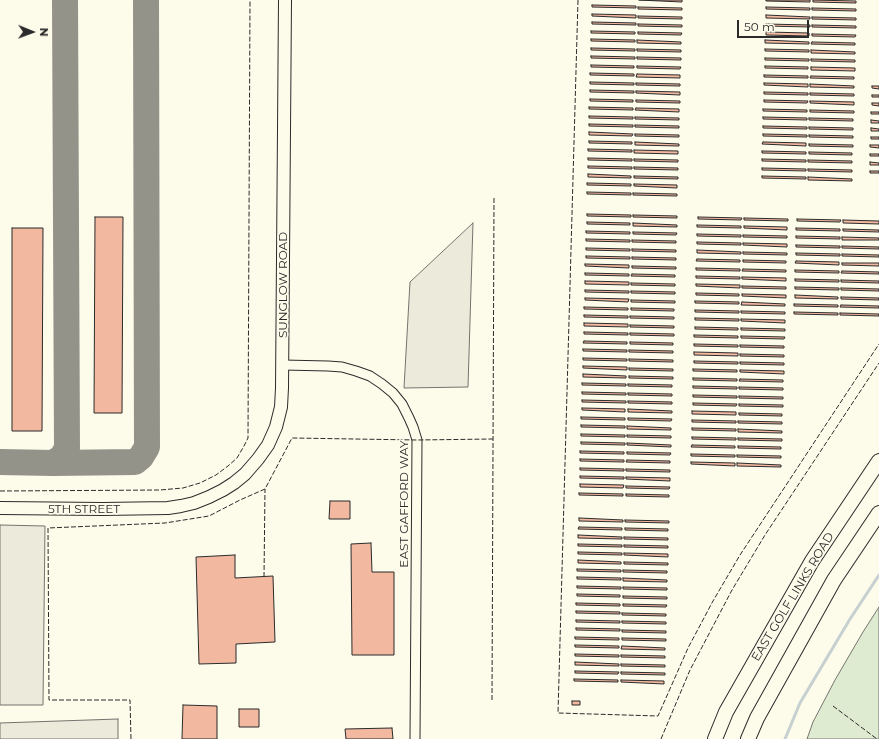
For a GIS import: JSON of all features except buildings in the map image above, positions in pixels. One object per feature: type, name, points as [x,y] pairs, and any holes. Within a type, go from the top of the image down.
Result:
[{"type":"main road","name":"EAST GOLF LINKS ROAD","points":[[715,739],[726,712],[812,561],[879,461]]},
{"type":"main road","points":[[748,739],[757,718],[834,580],[879,512]]},
{"type":"street","name":"SUNGLOW ROAD","points":[[168,508],[194,503],[223,490],[245,474],[268,445],[276,427],[281,407],[283,365],[285,0]]},
{"type":"street","name":"EAST GAFFORD WAY","points":[[283,365],[342,367],[370,376],[393,393],[402,404],[410,418],[417,440],[415,739]]},
{"type":"street","name":"5TH STREET","points":[[0,508],[168,508]]},
{"type":"green space","points":[[879,607],[879,739],[807,739],[813,722],[835,680]]},
{"type":"shaded area","points":[[473,223],[468,387],[404,388],[410,282]]},
{"type":"shaded area","points":[[0,525],[45,526],[43,705],[0,705]]},
{"type":"shaded area","points":[[118,719],[118,739],[0,739],[0,723]]},
{"type":"waterway","points":[[785,739],[800,703],[850,619],[879,575]]},
{"type":"taxiway","points":[[53,463],[62,457],[67,448],[65,0]]},
{"type":"taxiway","points":[[0,462],[135,462],[141,457],[147,447],[146,0]]},
{"type":"fence","points":[[0,491],[160,490],[183,488],[200,483],[216,475],[237,458],[244,446],[248,438],[250,0]]},
{"type":"fence","points":[[578,0],[558,713],[658,716],[688,648],[740,555],[879,344]]},
{"type":"fence","points":[[492,700],[494,198]]},
{"type":"fence","points":[[661,739],[690,670],[732,590],[765,535],[879,363]]},
{"type":"fence","points":[[131,739],[130,700],[49,700],[48,528],[165,523],[209,516],[265,489],[292,438],[417,440],[493,439]]},
{"type":"fence","points":[[264,577],[265,489]]},
{"type":"fence","points":[[833,706],[877,739]]}]
